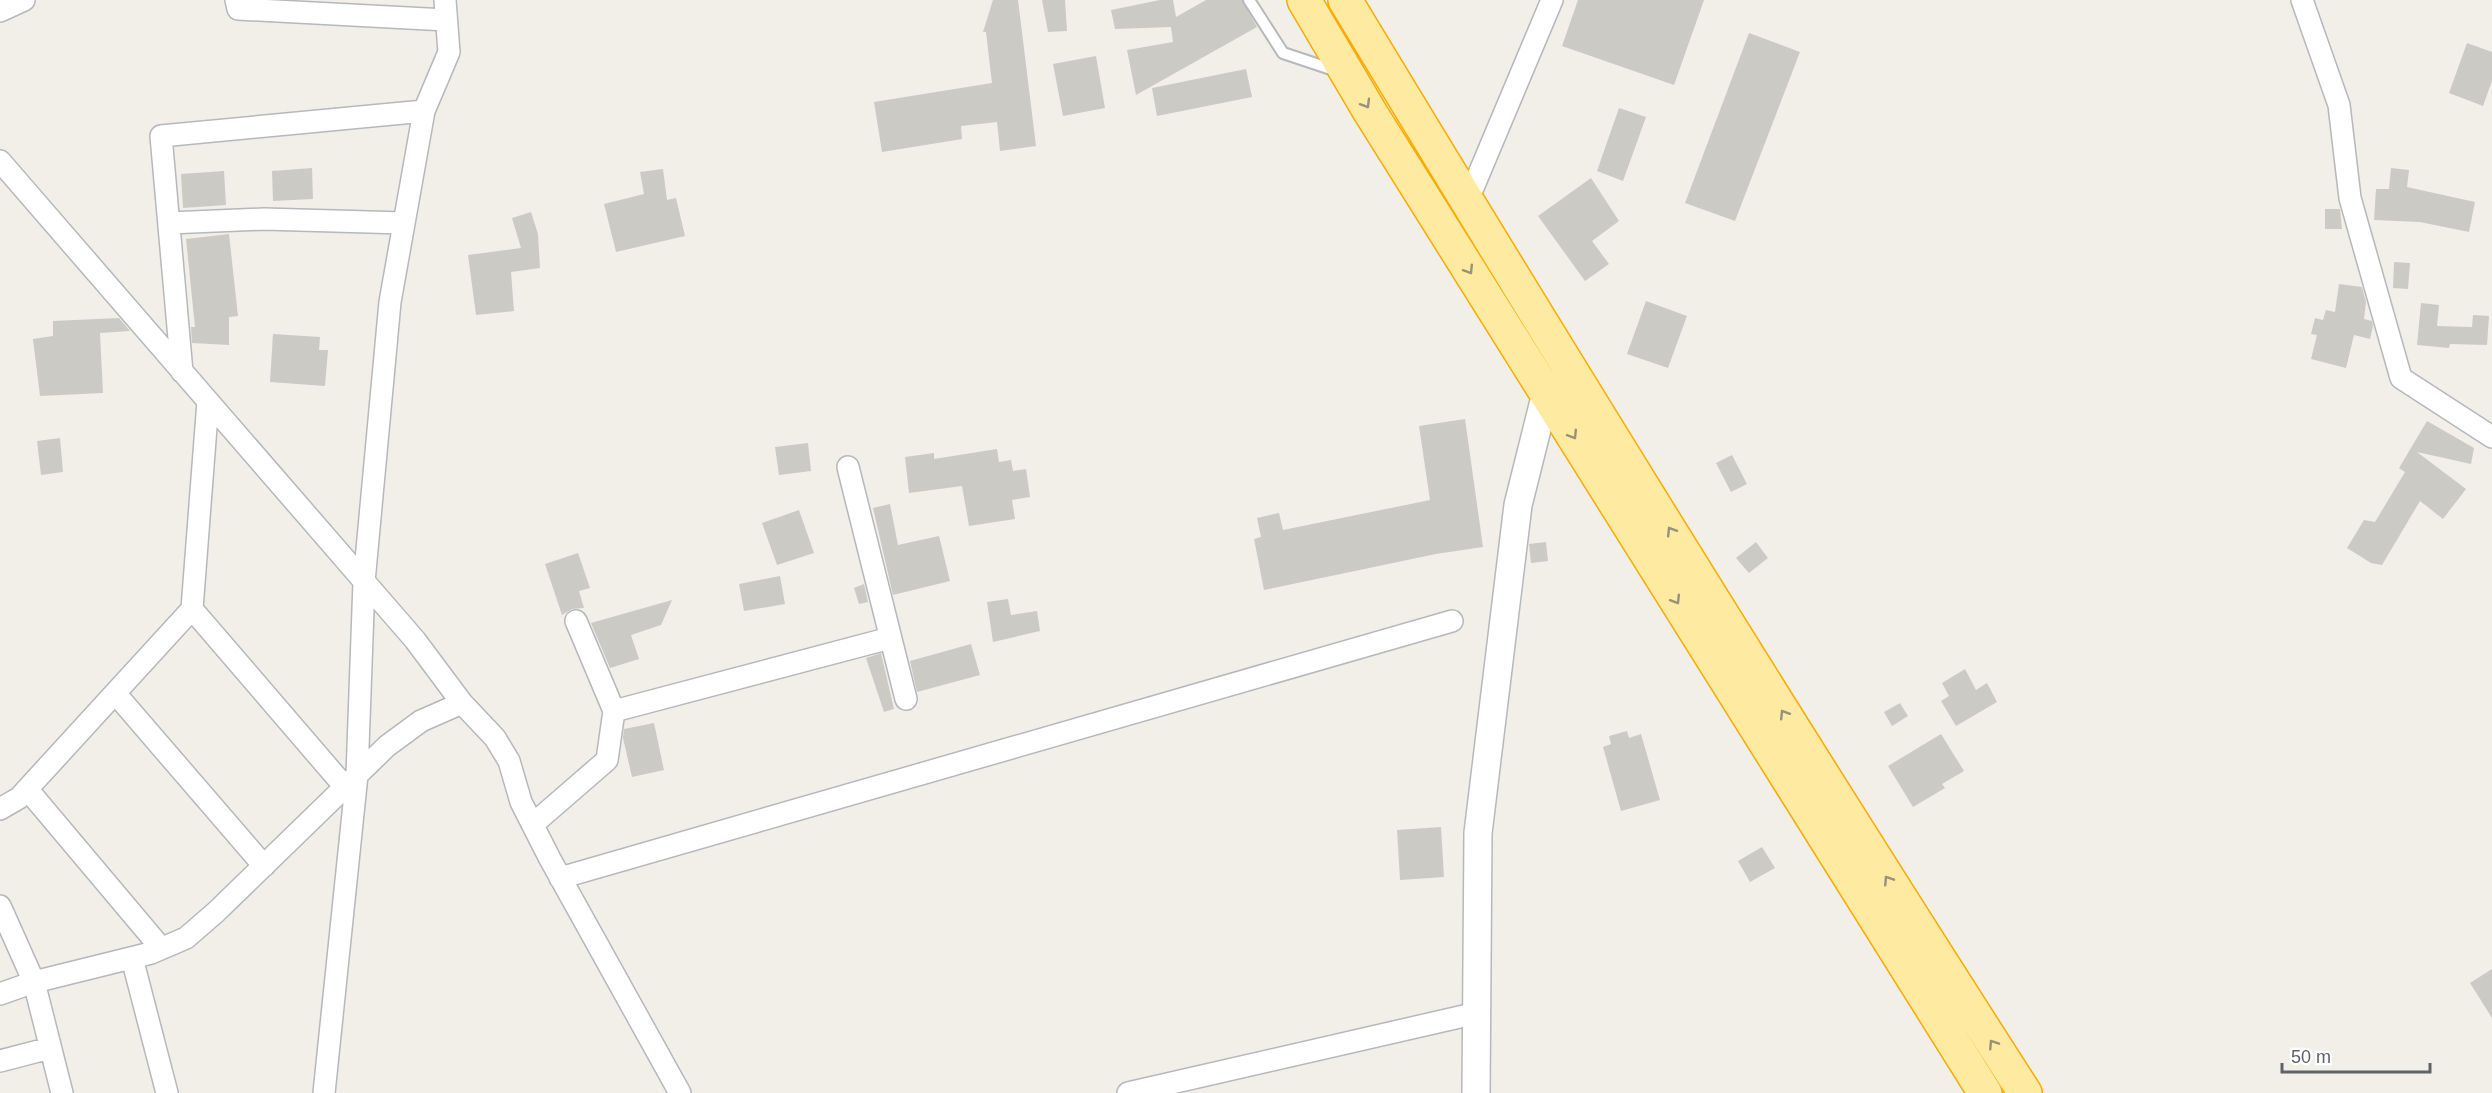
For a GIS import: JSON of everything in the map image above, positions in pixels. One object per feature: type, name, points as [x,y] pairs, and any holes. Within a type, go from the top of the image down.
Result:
[{"type":"highway","points":[[1304,0],[1348,75],[1546,393],[1985,1093]]},
{"type":"highway","points":[[1345,0],[1467,202],[1863,841],[2025,1093]]},
{"type":"street","points":[[0,11],[24,0]]},
{"type":"street","points":[[236,0],[238,9],[445,10],[449,52],[424,111],[390,302],[364,582],[351,781],[324,1093]]},
{"type":"street","points":[[1467,202],[1551,0]]},
{"type":"street","points":[[2302,0],[2339,105],[2350,198],[2401,378],[2492,437]]},
{"type":"street","points":[[182,372],[161,136],[424,111]]},
{"type":"street","points":[[0,161],[415,640],[462,703],[495,738],[509,761],[521,802],[560,878],[680,1093]]},
{"type":"street","points":[[169,224],[264,219],[404,223]]},
{"type":"street","points":[[1476,1093],[1478,833],[1518,505],[1546,393],[1572,371]]},
{"type":"street","points":[[0,809],[19,798],[192,609],[208,402]]},
{"type":"street","points":[[848,467],[906,699]]},
{"type":"street","points":[[192,609],[351,781]]},
{"type":"street","points":[[539,819],[607,760],[614,711],[576,621]]},
{"type":"street","points":[[560,878],[1452,621]]},
{"type":"street","points":[[614,711],[891,638]]},
{"type":"street","points":[[115,693],[264,866]]},
{"type":"street","points":[[0,994],[34,982],[132,958],[186,938],[264,866],[387,746],[421,721],[462,703]]},
{"type":"street","points":[[33,796],[161,948]]},
{"type":"street","points":[[0,906],[34,982],[62,1093]]},
{"type":"street","points":[[132,958],[167,1093]]},
{"type":"street","points":[[1128,1093],[1477,1013]]},
{"type":"street","points":[[0,1061],[50,1048]]},
{"type":"lane","points":[[1249,0],[1283,53],[1348,75]]},
{"type":"building","points":[[993,0],[1018,0],[1036,146],[1000,151],[997,122],[961,126],[962,139],[882,152],[874,102],[992,83],[986,32],[983,32]]},
{"type":"building","points":[[1042,0],[1065,0],[1067,31],[1048,32]]},
{"type":"building","points":[[1160,0],[1173,0],[1176,17],[1206,0],[1242,0],[1257,27],[1136,95],[1127,50],[1173,42],[1171,27],[1115,29],[1111,10]]},
{"type":"building","points":[[1578,0],[1704,0],[1674,85],[1562,46]]},
{"type":"building","points":[[1749,33],[1800,52],[1735,221],[1685,203]]},
{"type":"building","points":[[2467,43],[2492,52],[2492,81],[2483,106],[2449,93]]},
{"type":"building","points":[[1096,56],[1105,108],[1063,116],[1053,64]]},
{"type":"building","points":[[1246,69],[1252,97],[1157,116],[1152,88]]},
{"type":"building","points":[[1619,108],[1646,117],[1623,181],[1597,171]]},
{"type":"building","points":[[312,168],[313,199],[273,201],[272,171]]},
{"type":"building","points":[[2391,168],[2409,170],[2407,187],[2475,202],[2469,232],[2420,222],[2374,220],[2376,189],[2389,189]]},
{"type":"building","points":[[663,169],[667,200],[676,198],[685,236],[616,252],[604,204],[644,194],[640,172]]},
{"type":"building","points":[[224,171],[226,205],[183,208],[181,174]]},
{"type":"building","points":[[1591,178],[1619,221],[1592,241],[1609,264],[1585,281],[1538,216]]},
{"type":"building","points":[[2325,209],[2340,209],[2342,229],[2325,229]]},
{"type":"building","points":[[531,212],[538,234],[540,268],[511,272],[514,311],[476,315],[468,255],[521,248],[512,218]]},
{"type":"building","points":[[229,234],[238,316],[229,317],[229,345],[192,343],[191,327],[195,327],[186,239]]},
{"type":"building","points":[[2394,262],[2410,263],[2408,289],[2393,288]]},
{"type":"building","points":[[2339,284],[2362,287],[2366,302],[2364,319],[2372,321],[2373,326],[2370,339],[2354,335],[2346,368],[2311,359],[2317,335],[2311,334],[2315,318],[2323,320],[2326,310],[2335,312]]},
{"type":"building","points":[[1646,301],[1687,316],[1668,368],[1627,354]]},
{"type":"building","points":[[2421,303],[2439,305],[2437,326],[2472,327],[2473,315],[2489,316],[2487,345],[2450,344],[2449,348],[2417,345]]},
{"type":"building","points":[[119,318],[130,331],[100,333],[103,393],[40,396],[33,339],[53,336],[53,321]]},
{"type":"building","points":[[273,334],[320,337],[319,350],[328,350],[325,386],[270,382]]},
{"type":"building","points":[[1465,419],[1483,547],[1436,554],[1264,590],[1254,539],[1261,537],[1257,518],[1279,513],[1283,530],[1430,500],[1419,426]]},
{"type":"building","points":[[2427,421],[2474,448],[2471,464],[2417,452],[2466,489],[2443,519],[2420,501],[2382,565],[2371,563],[2347,548],[2364,520],[2375,522],[2405,472],[2399,468]]},
{"type":"building","points":[[60,438],[63,472],[41,475],[37,441]]},
{"type":"building","points":[[808,443],[811,471],[779,475],[775,447]]},
{"type":"building","points":[[997,449],[999,462],[1011,460],[1013,471],[1026,469],[1030,497],[1012,500],[1015,519],[969,526],[962,486],[909,493],[905,457],[934,453],[934,459]]},
{"type":"building","points":[[1732,455],[1747,484],[1731,492],[1716,463]]},
{"type":"building","points":[[890,504],[898,545],[939,536],[950,581],[893,595],[873,508]]},
{"type":"building","points":[[799,510],[814,553],[777,565],[762,523]]},
{"type":"building","points":[[1546,542],[1548,561],[1531,563],[1529,544]]},
{"type":"building","points":[[1756,542],[1768,558],[1749,573],[1736,558]]},
{"type":"building","points":[[578,553],[590,588],[579,591],[584,608],[572,609],[562,615],[545,564]]},
{"type":"building","points":[[780,576],[785,604],[744,611],[739,584]]},
{"type":"building","points":[[864,584],[868,602],[859,604],[854,588]]},
{"type":"building","points":[[1008,599],[1011,615],[1037,611],[1040,631],[993,642],[987,602]]},
{"type":"building","points":[[672,600],[661,625],[631,635],[639,659],[610,668],[591,623]]},
{"type":"building","points":[[971,644],[980,675],[917,692],[910,661]]},
{"type":"building","points":[[881,653],[894,709],[884,712],[866,658]]},
{"type":"building","points":[[1965,669],[1976,690],[1987,683],[1997,702],[1956,726],[1941,701],[1949,696],[1942,683]]},
{"type":"building","points":[[1900,703],[1908,716],[1892,726],[1884,712]]},
{"type":"building","points":[[654,723],[664,770],[632,777],[623,738],[624,729]]},
{"type":"building","points":[[1627,731],[1629,738],[1641,734],[1660,800],[1621,811],[1603,747],[1611,744],[1609,736]]},
{"type":"building","points":[[1941,734],[1964,771],[1942,784],[1945,788],[1913,807],[1888,766]]},
{"type":"building","points":[[1441,827],[1444,877],[1400,880],[1397,830]]},
{"type":"building","points":[[1762,847],[1775,868],[1750,882],[1738,861]]},
{"type":"building","points":[[2492,969],[2492,1018],[2470,983]]}]
